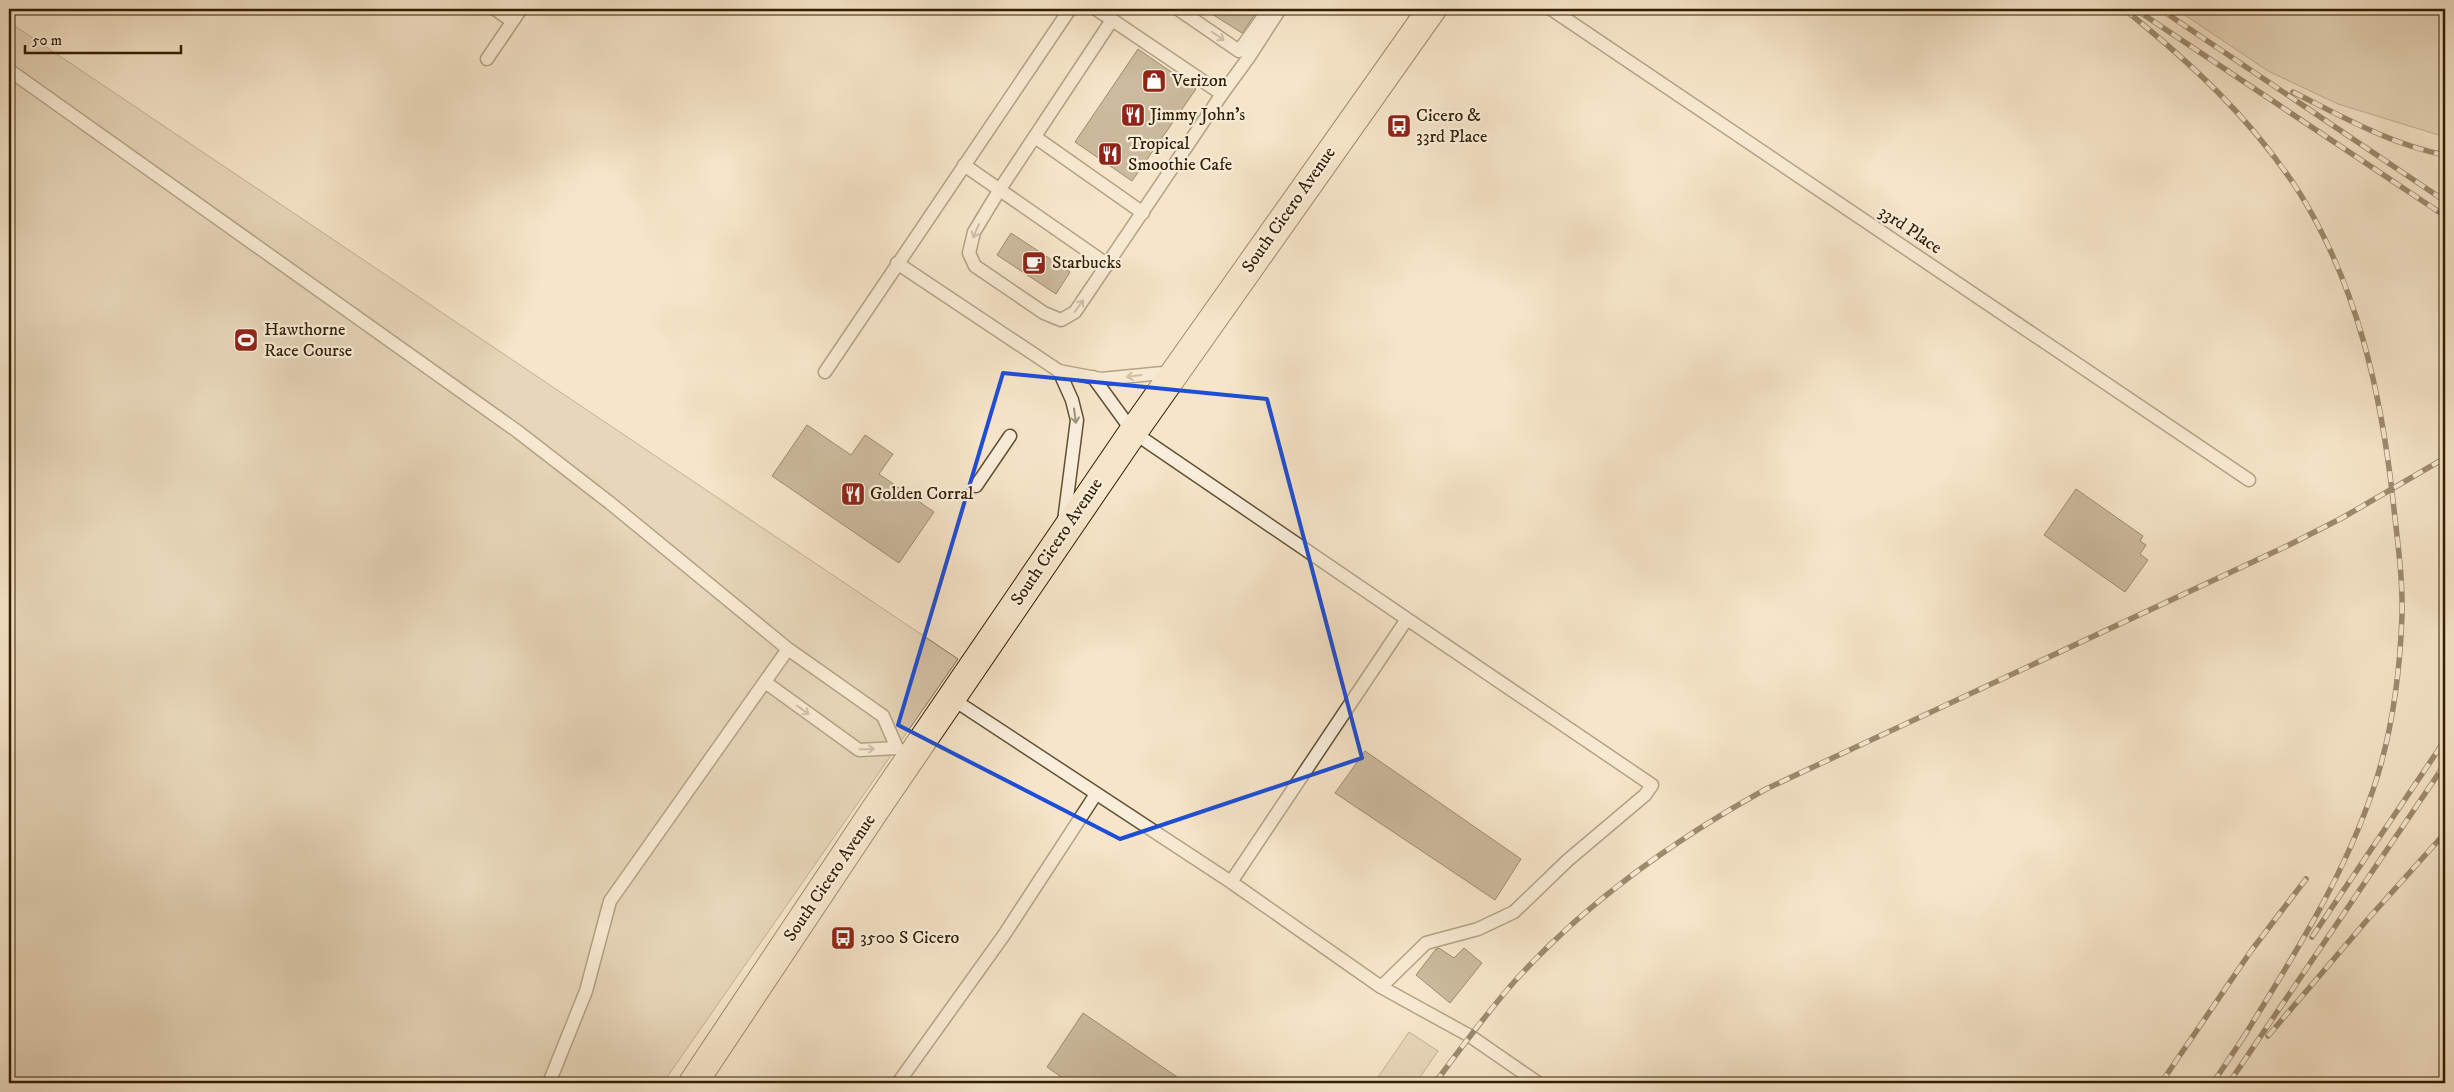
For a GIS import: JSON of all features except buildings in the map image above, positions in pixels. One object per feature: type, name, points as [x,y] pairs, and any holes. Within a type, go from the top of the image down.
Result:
[{"type":"main road","name":"South Cicero Avenue","points":[[693,1083],[904,752],[951,698],[1133,432],[1432,9]]},
{"type":"lane","points":[[495,9],[512,21]]},
{"type":"lane","points":[[487,59],[521,9]]},
{"type":"lane","points":[[825,372],[1070,9]]},
{"type":"lane","points":[[1096,9],[1222,94]]},
{"type":"lane","points":[[1178,9],[1239,51],[1269,9]]},
{"type":"lane","points":[[1112,20],[1000,189],[974,232],[969,253],[975,266],[1044,313],[1061,320],[1075,312],[1280,9]]},
{"type":"lane","name":"33rd Place","points":[[1550,9],[2249,480]]},
{"type":"lane","points":[[9,70],[464,391],[610,503],[788,649],[883,716],[904,752]]},
{"type":"lane","points":[[1035,137],[1143,213]]},
{"type":"lane","points":[[964,165],[1108,265]]},
{"type":"lane","points":[[897,263],[1059,370],[1093,377],[1122,378],[1175,372]]},
{"type":"lane","points":[[1059,370],[1072,400],[1077,420],[1062,535]]},
{"type":"lane","points":[[1093,377],[1133,432],[1652,785],[1645,795],[1568,860],[1514,912],[1478,929],[1426,943],[1381,987]]},
{"type":"lane","points":[[976,486],[1010,436]]},
{"type":"lane","points":[[1231,882],[1407,619]]},
{"type":"lane","points":[[549,1083],[586,991],[610,901],[788,649]]},
{"type":"lane","points":[[765,682],[860,750],[904,752]]},
{"type":"lane","points":[[951,698],[1231,882],[1381,987],[1470,1036],[1538,1083]]},
{"type":"lane","points":[[898,1083],[1004,935],[1096,794]]},
{"type":"highlighted area","points":[[1003,373],[1267,399],[1362,758],[1120,839],[898,725]]},
{"type":"shaded area","points":[[2176,9],[2445,9],[2445,137],[2338,104],[2268,71]]},
{"type":"shaded area","name":"Hawthorne Race Course","points":[[9,22],[958,659],[663,1083],[9,1083]]},
{"type":"shaded area","points":[[1409,1032],[1438,1051],[1416,1083],[1374,1083]]},
{"type":"railway","points":[[2124,9],[2196,71],[2240,116],[2280,165],[2299,192],[2319,228],[2351,302],[2363,340],[2381,419],[2393,500],[2401,572],[2402,615],[2394,702],[2386,745],[2362,820],[2333,885],[2299,947],[2243,1038]]},
{"type":"railway","points":[[2135,9],[2445,216]]},
{"type":"railway","points":[[2160,9],[2445,201]]},
{"type":"railway","points":[[2293,92],[2386,137],[2445,155]]},
{"type":"railway","points":[[1435,1083],[1493,1006],[1541,953],[1570,926],[1632,875],[1698,830],[1766,789],[2289,545],[2342,518],[2445,458]]},
{"type":"railway","points":[[2312,937],[2445,740]]},
{"type":"railway","points":[[2229,1083],[2445,764]]},
{"type":"railway","points":[[2268,1036],[2368,919],[2445,833]]},
{"type":"railway","points":[[2161,1083],[2251,951],[2306,879]]},
{"type":"railway","points":[[2213,1083],[2247,1032]]},
{"type":"place","name":"Verizon","points":[[1154,81]]},
{"type":"place","name":"Jimmy John's","points":[[1133,115]]},
{"type":"place","name":"Cicero & 33rd Place","points":[[1399,126]]},
{"type":"place","name":"Tropical Smoothie Cafe","points":[[1110,154]]},
{"type":"place","name":"Starbucks","points":[[1034,263]]},
{"type":"place","name":"Hawthorne Race Course","points":[[246,340]]},
{"type":"place","name":"Golden Corral","points":[[853,494]]},
{"type":"place","name":"3500 S Cicero","points":[[843,938]]}]
